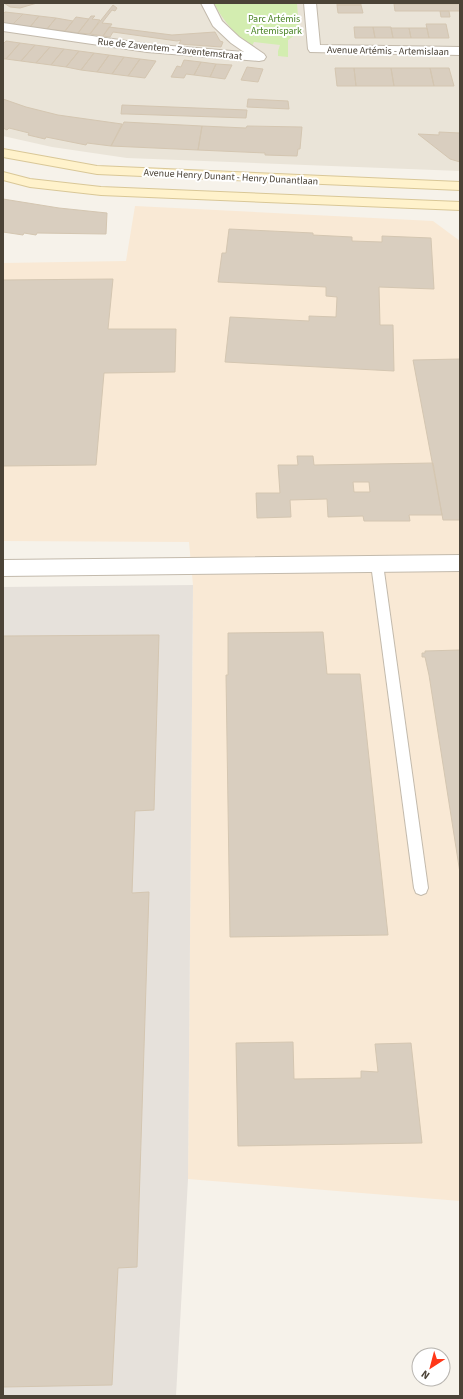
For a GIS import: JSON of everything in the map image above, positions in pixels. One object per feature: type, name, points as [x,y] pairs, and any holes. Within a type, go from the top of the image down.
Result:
[{"type":"street","name":"Rue de Zaventem - Zaventemstraat","points":[[3,27],[147,48],[260,58],[235,40],[217,23],[207,3]]},
{"type":"street","name":"Avenue Artémis - Artemislaan","points":[[310,3],[314,49],[460,51]]},
{"type":"street","name":"Avenue Henry Dunant - Henry Dunantlaan","points":[[3,153],[97,170],[460,186]]},
{"type":"street","name":"Avenue Henry Dunant - Henry Dunantlaan","points":[[3,176],[30,183],[101,191],[460,206]]},
{"type":"street","points":[[3,568],[460,563]]},
{"type":"lane","points":[[377,564],[421,888]]},
{"type":"shaded area","points":[[3,3],[460,3],[460,171],[127,158],[52,147],[3,136]]},
{"type":"shaded area","points":[[135,206],[433,221],[460,241],[460,1201],[188,1179],[193,585],[189,542],[3,541],[3,263],[126,261]]},
{"type":"shaded area","points":[[193,585],[188,1179],[176,1396],[3,1396],[3,587]]},
{"type":"green space","name":"Parc Artémis - Artemispark","points":[[214,3],[297,3],[299,32],[288,40],[288,57],[278,56],[280,45],[254,42],[251,48],[230,27],[221,16]]},
{"type":"building","points":[[4,3],[37,3],[20,8],[10,7]]},
{"type":"building","points":[[337,3],[361,3],[361,5],[337,5]]},
{"type":"building","points":[[394,4],[460,4],[460,11],[395,11]]},
{"type":"building","points":[[113,5],[117,8],[115,11],[112,10],[102,23],[112,24],[103,36],[90,34]]},
{"type":"building","points":[[337,5],[361,5],[363,13],[338,13]]},
{"type":"building","points":[[440,11],[449,11],[450,17],[441,17]]},
{"type":"building","points":[[5,12],[23,14],[13,24],[3,23],[3,14]]},
{"type":"building","points":[[23,14],[39,16],[30,27],[13,24]]},
{"type":"building","points":[[39,16],[56,18],[47,29],[30,27]]},
{"type":"building","points":[[91,16],[95,16],[92,19],[100,20],[90,34],[78,33]]},
{"type":"building","points":[[76,17],[89,19],[78,33],[65,31]]},
{"type":"building","points":[[56,18],[73,21],[65,31],[47,29]]},
{"type":"building","points":[[426,24],[446,24],[449,38],[429,38]]},
{"type":"building","points":[[109,27],[172,35],[215,32],[220,41],[223,42],[221,47],[179,44],[181,40],[177,41],[113,32],[110,37],[103,36]]},
{"type":"building","points":[[354,27],[373,27],[375,38],[355,38]]},
{"type":"building","points":[[373,27],[391,27],[393,38],[375,38]]},
{"type":"building","points":[[391,28],[409,28],[411,38],[393,38]]},
{"type":"building","points":[[409,28],[427,28],[429,38],[411,38]]},
{"type":"building","points":[[6,41],[20,43],[6,59],[3,59],[3,44]]},
{"type":"building","points":[[20,43],[35,45],[21,61],[6,59]]},
{"type":"building","points":[[35,45],[50,47],[36,63],[21,61]]},
{"type":"building","points":[[50,47],[64,49],[51,65],[36,63]]},
{"type":"building","points":[[64,49],[79,51],[66,67],[51,65]]},
{"type":"building","points":[[79,51],[94,53],[81,70],[66,67]]},
{"type":"building","points":[[94,53],[109,55],[97,72],[81,70]]},
{"type":"building","points":[[109,55],[124,57],[112,74],[97,72]]},
{"type":"building","points":[[124,57],[140,59],[128,76],[112,74]]},
{"type":"building","points":[[140,59],[156,61],[145,78],[128,76]]},
{"type":"building","points":[[184,60],[201,62],[194,75],[186,74],[184,78],[171,77],[177,66],[181,67]]},
{"type":"building","points":[[201,62],[216,64],[210,77],[194,75]]},
{"type":"building","points":[[216,64],[232,65],[225,79],[210,77]]},
{"type":"building","points":[[247,67],[263,69],[258,82],[241,80]]},
{"type":"building","points":[[335,68],[354,68],[356,86],[337,86]]},
{"type":"building","points":[[354,68],[391,68],[394,86],[356,86]]},
{"type":"building","points":[[391,68],[430,68],[434,86],[394,86]]},
{"type":"building","points":[[430,68],[449,68],[454,86],[434,86]]},
{"type":"building","points":[[3,99],[26,107],[58,115],[122,124],[111,146],[87,143],[86,145],[46,137],[45,139],[28,135],[29,133],[9,128],[7,130],[3,128]]},
{"type":"building","points":[[248,99],[288,101],[289,109],[247,107]]},
{"type":"building","points":[[122,105],[247,110],[246,118],[121,114]]},
{"type":"building","points":[[124,122],[202,126],[198,150],[111,146]]},
{"type":"building","points":[[202,126],[246,128],[247,126],[302,127],[300,149],[298,149],[297,156],[198,150]]},
{"type":"building","points":[[439,132],[460,133],[460,162],[450,159],[418,134],[439,135]]},
{"type":"building","points":[[3,199],[59,208],[107,213],[106,234],[37,233],[36,235],[24,233],[23,235],[3,232]]},
{"type":"building","points":[[229,229],[313,233],[313,235],[352,237],[352,241],[382,242],[382,236],[431,238],[434,289],[379,287],[380,325],[393,325],[394,371],[225,362],[230,317],[309,321],[309,316],[336,317],[337,297],[326,296],[326,287],[218,282],[222,253],[226,253]]},
{"type":"building","points":[[113,279],[108,329],[176,329],[175,372],[104,373],[96,465],[3,466],[3,280]]},
{"type":"building","points":[[460,359],[460,520],[443,520],[413,360]]},
{"type":"building","points":[[297,456],[313,456],[314,465],[433,463],[442,515],[409,515],[410,521],[364,521],[363,516],[328,517],[327,499],[290,500],[291,517],[257,518],[256,493],[280,493],[278,465],[298,465]],"holes":[[[353,482],[369,482],[370,492],[354,492]]]},
{"type":"building","points":[[323,632],[327,674],[360,674],[388,935],[230,937],[226,675],[228,675],[228,633]]},
{"type":"building","points":[[159,635],[154,810],[135,811],[132,893],[149,892],[137,1267],[118,1268],[112,1385],[3,1387],[3,636]]},
{"type":"building","points":[[460,650],[460,873],[429,675],[425,657],[422,657],[422,653],[425,653],[425,651]]},
{"type":"building","points":[[293,1042],[294,1079],[361,1078],[361,1071],[378,1072],[375,1044],[411,1043],[422,1143],[238,1146],[236,1043]]}]
